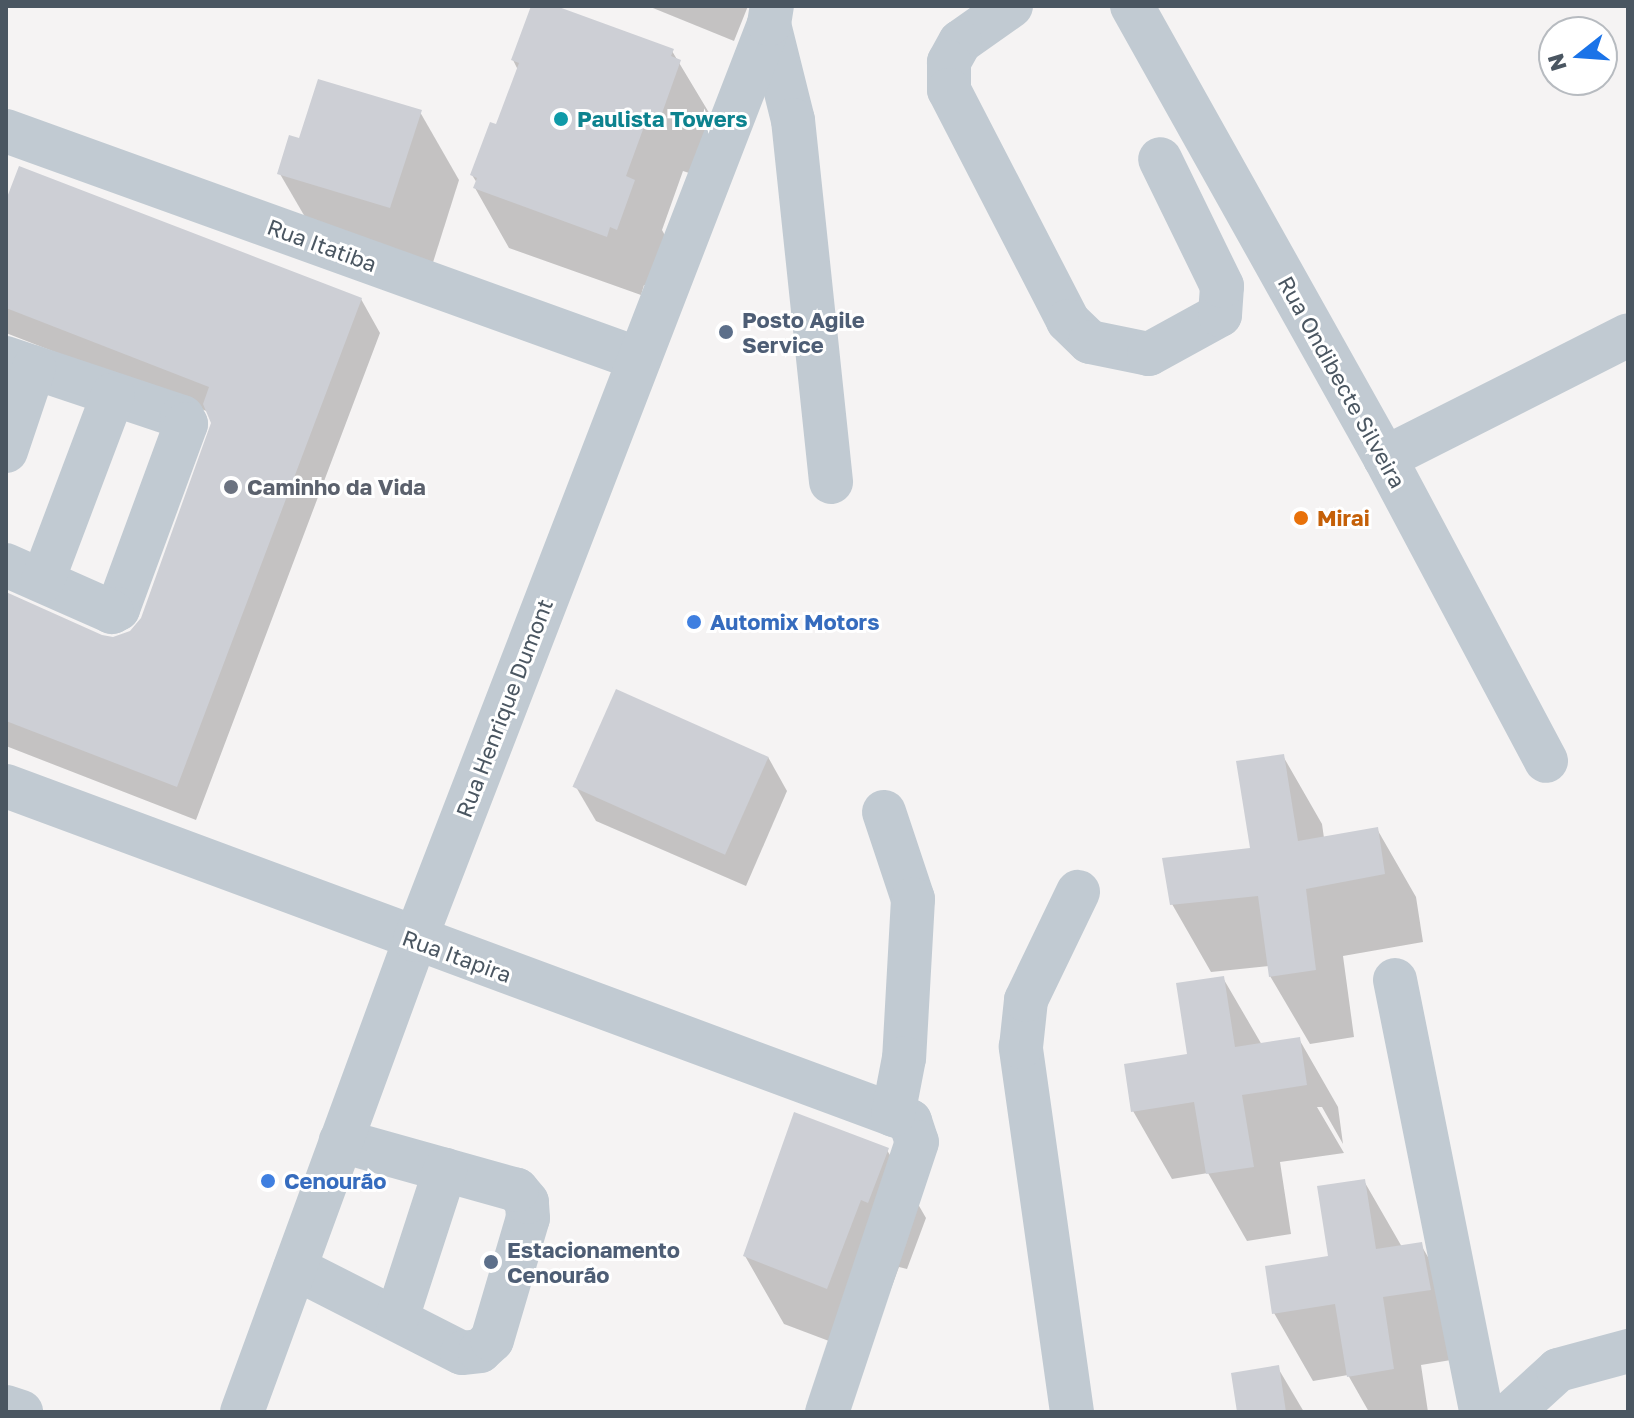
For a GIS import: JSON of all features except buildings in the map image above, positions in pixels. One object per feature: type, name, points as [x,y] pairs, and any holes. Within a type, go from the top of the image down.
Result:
[{"type":"street","points":[[1011,6],[960,42],[949,62],[949,90],[1068,321],[1090,342],[1149,354],[1220,315],[1222,286],[1160,159]]},
{"type":"street","name":"Rua Ondibecte Silveira","points":[[1132,6],[1385,458],[1546,761]]},
{"type":"street","points":[[771,15],[793,120],[831,482]]},
{"type":"street","name":"Rua Henrique Dumont","points":[[242,1412],[415,940],[771,15]]},
{"type":"street","name":"Rua Itatiba","points":[[6,131],[639,359]]},
{"type":"street","points":[[1385,458],[1628,335]]},
{"type":"street","points":[[6,451],[20,363],[182,417],[186,424],[118,609],[112,612],[25,572],[113,395]]},
{"type":"street","name":"Rua Itapira","points":[[6,786],[901,1118]]},
{"type":"street","points":[[827,1412],[917,1142],[901,1118],[913,899],[884,812]]},
{"type":"street","points":[[1072,1412],[1021,1047],[1026,1000],[1078,892]]},
{"type":"street","points":[[1395,980],[1481,1412]]},
{"type":"street","points":[[295,1268],[462,1353],[480,1351],[492,1340],[528,1218],[527,1202],[517,1190],[341,1141]]},
{"type":"street","points":[[397,1318],[445,1170]]},
{"type":"street","points":[[1512,1412],[1558,1370],[1628,1351]]},
{"type":"street","points":[[6,1407],[21,1412]]},
{"type":"place","name":"Paulista Towers","points":[[561,119]]},
{"type":"place","name":"Posto Agile Service","points":[[726,332]]},
{"type":"place","name":"Caminho da Vida","points":[[231,487]]},
{"type":"place","name":"Mirai","points":[[1301,518]]},
{"type":"place","name":"Automix Motors","points":[[694,622]]},
{"type":"place","name":"Cenourão","points":[[268,1181]]},
{"type":"place","name":"Estacionamento Cenourão","points":[[491,1262]]}]
